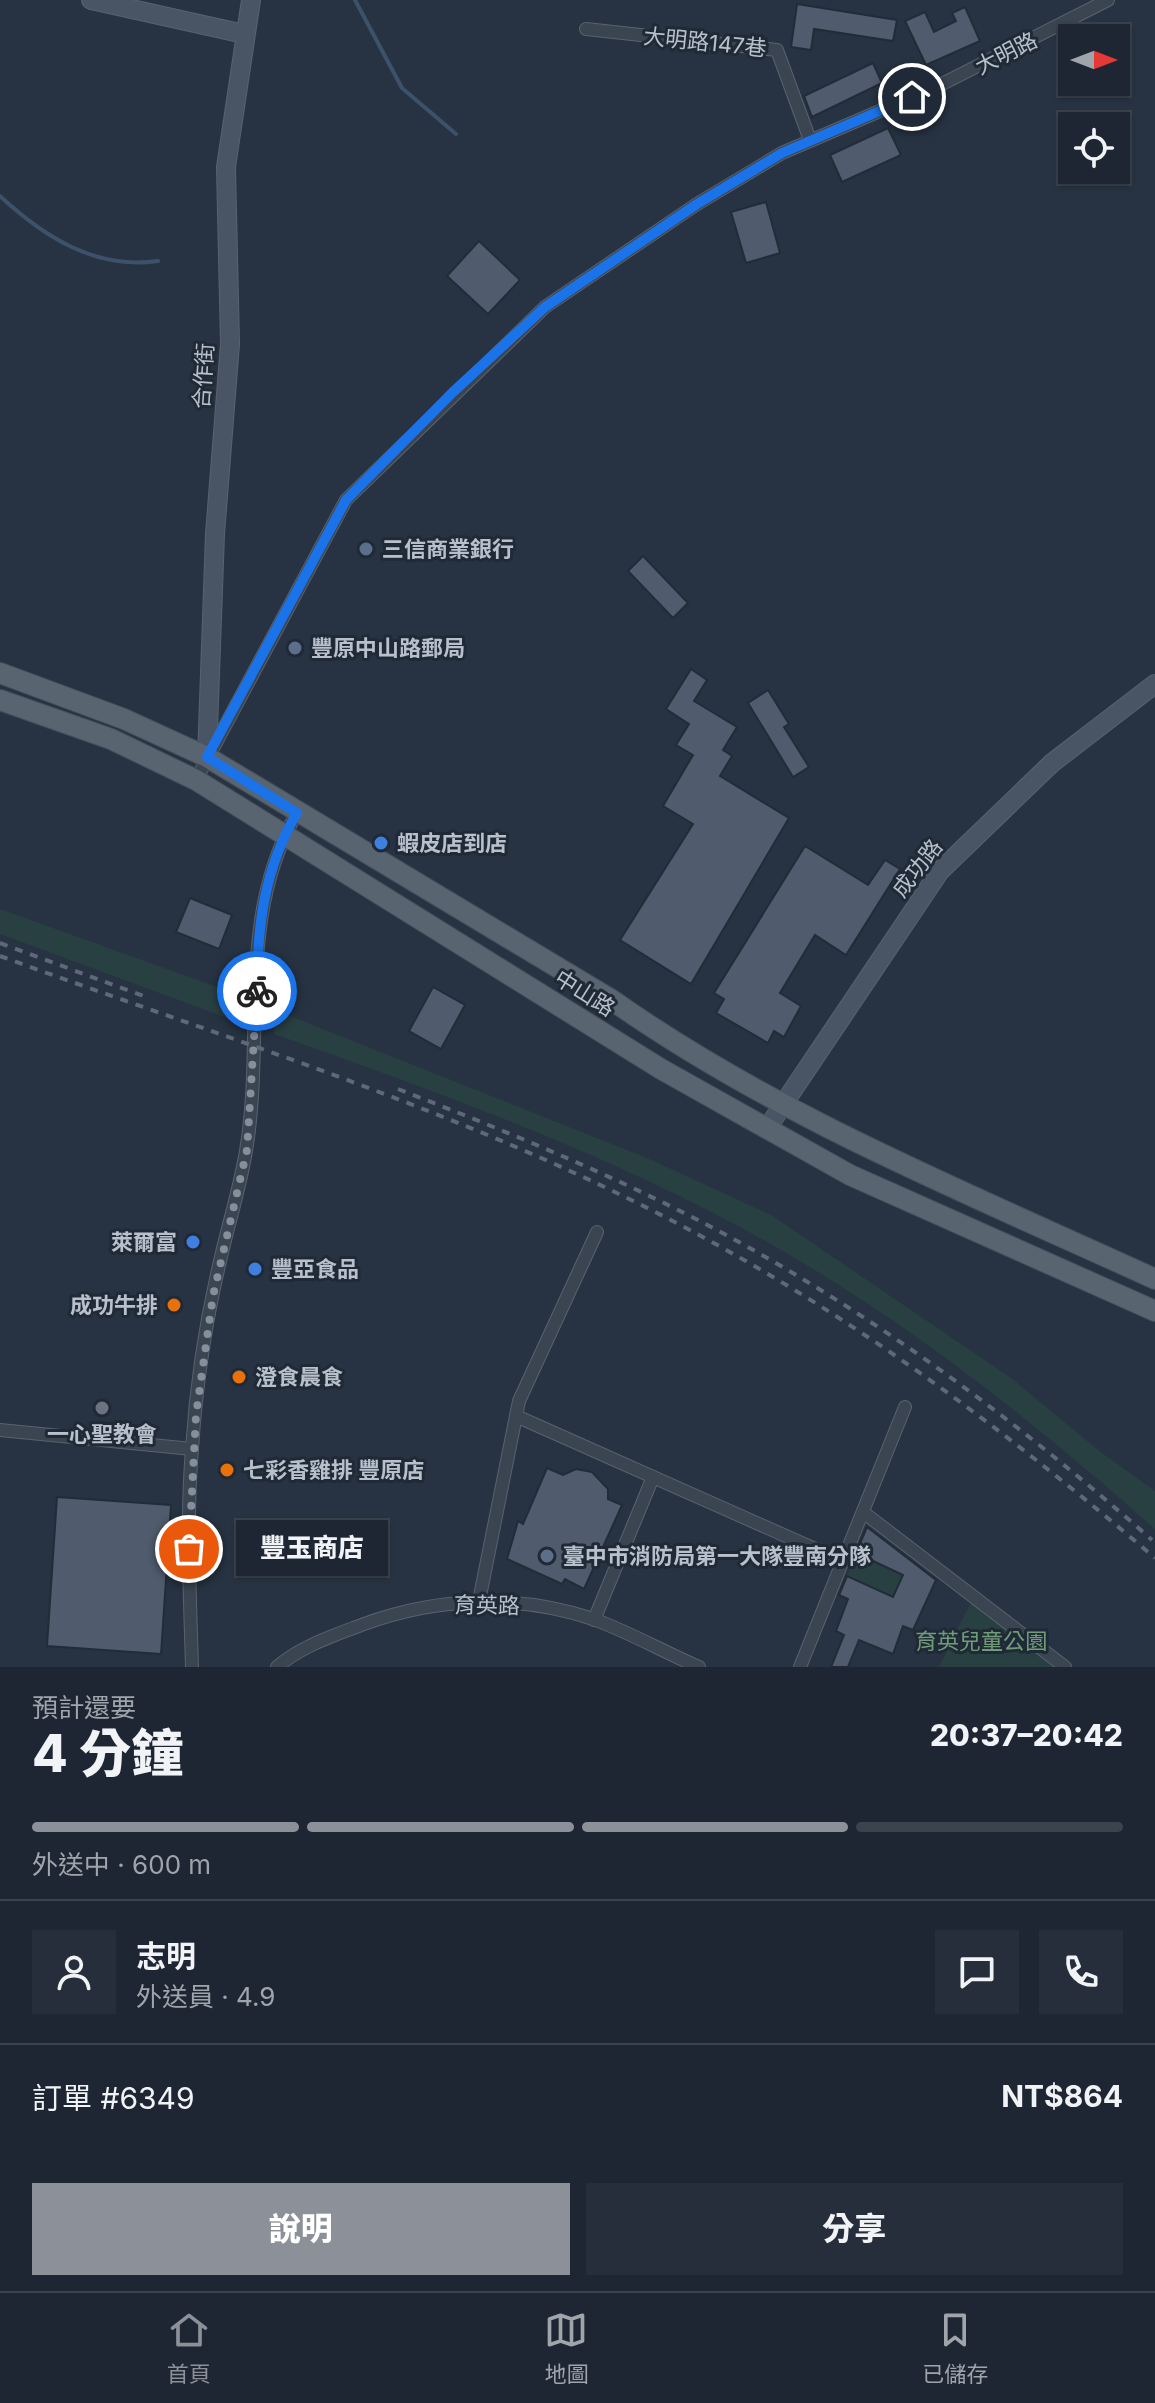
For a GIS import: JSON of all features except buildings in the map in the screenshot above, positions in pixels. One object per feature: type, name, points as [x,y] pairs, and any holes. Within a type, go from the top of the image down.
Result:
[{"type":"main road","name":"中山路","points":[[0,673],[124,719],[207,757],[612,1000],[674,1043],[783,1104],[867,1147],[1155,1279]]},
{"type":"main road","name":"中山路","points":[[0,700],[111,739],[196,780],[661,1069],[850,1175],[1155,1311]]},
{"type":"street","points":[[91,0],[244,34]]},
{"type":"street","name":"合作街","points":[[207,757],[216,519],[230,344],[226,167],[251,0]]},
{"type":"street","name":"大明路","points":[[196,780],[346,500],[545,307],[697,204],[810,140],[951,80],[1108,0]]},
{"type":"street","name":"大明路147巷","points":[[586,29],[777,50],[810,140]]},
{"type":"street","name":"成功路","points":[[768,1127],[940,871],[1052,763],[1155,684]]},
{"type":"street","points":[[192,1667],[192,1449],[213,1296],[247,1150],[256,1025],[258,930],[270,875],[285,833],[297,813]]},
{"type":"street","points":[[479,1601],[499,1487],[519,1401],[597,1232]]},
{"type":"street","points":[[800,1667],[905,1407]]},
{"type":"street","points":[[516,1416],[842,1561]]},
{"type":"street","points":[[0,1430],[192,1449]]},
{"type":"street","points":[[594,1620],[653,1477]]},
{"type":"street","points":[[863,1512],[1065,1667]]},
{"type":"street","name":"育英路","points":[[277,1667],[330,1636],[372,1621],[420,1606],[479,1601],[539,1606],[594,1620],[699,1667]]},
{"type":"green space","points":[[0,909],[239,995],[238,1022],[0,934]]},
{"type":"green space","points":[[275,1010],[647,1158],[771,1215],[1011,1378],[1098,1450],[1155,1491],[1155,1529],[1054,1442],[948,1360],[838,1284],[781,1250],[669,1191],[558,1141],[274,1034]]},
{"type":"green space","points":[[856,1553],[903,1575],[893,1597],[847,1576]]},
{"type":"green space","name":"育英兒童公園","points":[[973,1598],[1057,1667],[939,1667]]},
{"type":"waterway","points":[[355,0],[402,88],[456,134]]},
{"type":"waterway","points":[[0,196],[35,225],[72,247],[113,260],[158,261]]},
{"type":"railway","points":[[0,943],[146,997]]},
{"type":"railway","points":[[0,956],[361,1085],[450,1120],[625,1197],[710,1241],[828,1311],[941,1388],[1155,1558]]},
{"type":"railway","points":[[398,1089],[620,1182],[754,1250],[815,1286],[989,1406],[1152,1540]]},
{"type":"way so far","points":[[189,1549],[192,1449],[213,1296],[247,1150],[257,991]]},
{"type":"place","name":"三信商業銀行","points":[[366,549]]},
{"type":"place","name":"豐原中山路郵局","points":[[295,648]]},
{"type":"place","name":"蝦皮店到店","points":[[381,843]]},
{"type":"place","name":"萊爾富","points":[[193,1242]]},
{"type":"place","name":"豐亞食品","points":[[255,1269]]},
{"type":"place","name":"成功牛排","points":[[174,1305]]},
{"type":"place","name":"澄食晨食","points":[[239,1377]]},
{"type":"place","name":"一心聖教會","points":[[102,1408]]},
{"type":"place","name":"七彩香雞排 豐原店","points":[[227,1470]]},
{"type":"place","name":"豐玉商店","points":[[189,1549]]},
{"type":"place","name":"臺中市消防局第一大隊豐南分隊","points":[[547,1556]]},
{"type":"route","points":[[257,991],[258,930],[270,875],[285,833],[297,813],[207,757],[346,500],[453,392],[545,307],[697,204],[782,153],[912,97]]}]
